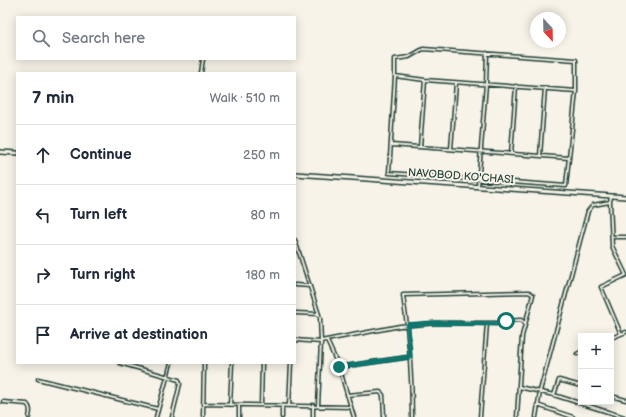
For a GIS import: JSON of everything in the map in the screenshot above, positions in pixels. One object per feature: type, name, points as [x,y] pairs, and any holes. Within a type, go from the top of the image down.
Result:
[{"type":"street","points":[[423,49],[487,53],[576,60],[576,91],[566,186],[479,181],[389,173],[395,59],[408,57],[423,49]]},
{"type":"street","points":[[478,186],[487,53]]},
{"type":"street","points":[[201,72],[203,60]]},
{"type":"street","points":[[395,76],[425,80],[576,91]]},
{"type":"street","points":[[420,147],[425,80]]},
{"type":"street","points":[[451,149],[456,82]]},
{"type":"street","points":[[511,154],[516,86]]},
{"type":"street","points":[[540,156],[545,88]]},
{"type":"street","points":[[391,145],[569,158]]},
{"type":"street","points":[[0,152],[16,153]]},
{"type":"street","name":"NAVOBOD KO'CHASI","points":[[296,174],[626,197]]},
{"type":"street","points":[[612,196],[610,202],[612,246],[626,275],[601,287],[621,334]]},
{"type":"street","points":[[536,417],[540,391],[588,211],[593,205],[610,202]]},
{"type":"street","points":[[612,237],[626,237]]},
{"type":"street","points":[[296,243],[320,318],[321,342],[318,406]]},
{"type":"street","points":[[296,285],[310,286]]},
{"type":"street","points":[[412,417],[412,389],[408,325],[403,295],[529,292],[533,295],[522,336],[517,417]]},
{"type":"street","points":[[296,313],[319,314]]},
{"type":"street","points":[[296,340],[321,342],[333,338],[408,325],[435,323],[503,324],[506,321],[521,320],[525,322]]},
{"type":"street","points":[[480,417],[487,323]]},
{"type":"street","points":[[614,337],[626,332]]},
{"type":"street","points":[[327,341],[339,367],[354,417]]},
{"type":"street","points":[[339,367],[410,357]]},
{"type":"street","points":[[124,364],[168,376],[180,381],[172,417]]},
{"type":"street","points":[[156,417],[171,364]]},
{"type":"street","points":[[203,417],[204,364]]},
{"type":"street","points":[[230,405],[232,364]]},
{"type":"street","points":[[261,405],[262,364]]},
{"type":"street","points":[[289,406],[291,364]]},
{"type":"street","points":[[38,379],[158,409]]},
{"type":"street","points":[[554,395],[559,380],[578,385]]},
{"type":"street","points":[[519,386],[554,395],[624,417]]},
{"type":"street","points":[[347,394],[380,392],[383,395],[384,417]]},
{"type":"street","points":[[614,397],[626,400]]},
{"type":"street","points":[[3,402],[27,404],[30,410],[29,417]]},
{"type":"street","points":[[203,404],[351,406]]},
{"type":"street","points":[[239,405],[239,417]]},
{"type":"street","points":[[313,405],[313,417]]},
{"type":"street","points":[[537,405],[573,417]]},
{"type":"street","points":[[282,406],[282,417]]},
{"type":"route","points":[[339,367],[410,357],[408,325],[435,323],[503,324],[506,321]]}]
